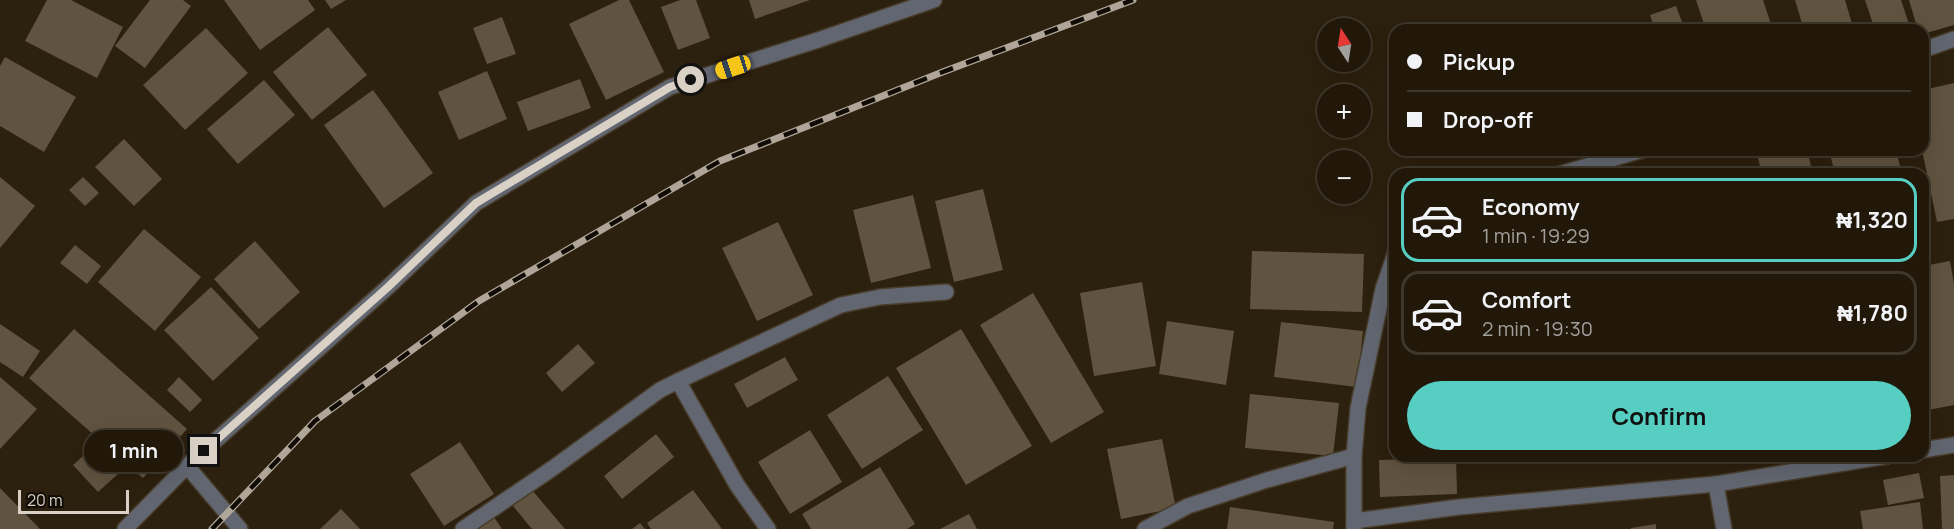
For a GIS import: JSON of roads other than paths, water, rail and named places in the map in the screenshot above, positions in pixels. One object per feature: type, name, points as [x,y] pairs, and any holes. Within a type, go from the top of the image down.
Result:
[{"type":"street","points":[[125,529],[187,466],[388,287],[476,203],[670,87],[934,0]]},
{"type":"street","points":[[1929,48],[1954,39]]},
{"type":"street","points":[[1580,168],[1622,156]]},
{"type":"street","points":[[1389,272],[1383,289],[1358,408],[1354,456],[1354,525],[1459,507],[1716,484],[1850,462]]},
{"type":"street","points":[[463,529],[553,468],[660,390],[678,381],[841,305],[880,297],[946,292]]},
{"type":"street","points":[[678,381],[738,485],[768,529]]},
{"type":"street","points":[[1929,449],[1954,445]]},
{"type":"street","points":[[1145,529],[1188,506],[1267,480],[1354,456]]},
{"type":"street","points":[[187,466],[240,529]]},
{"type":"street","points":[[1716,484],[1724,529]]},
{"type":"railway","points":[[212,529],[315,421],[479,301],[720,161],[940,73],[1133,0]]}]
